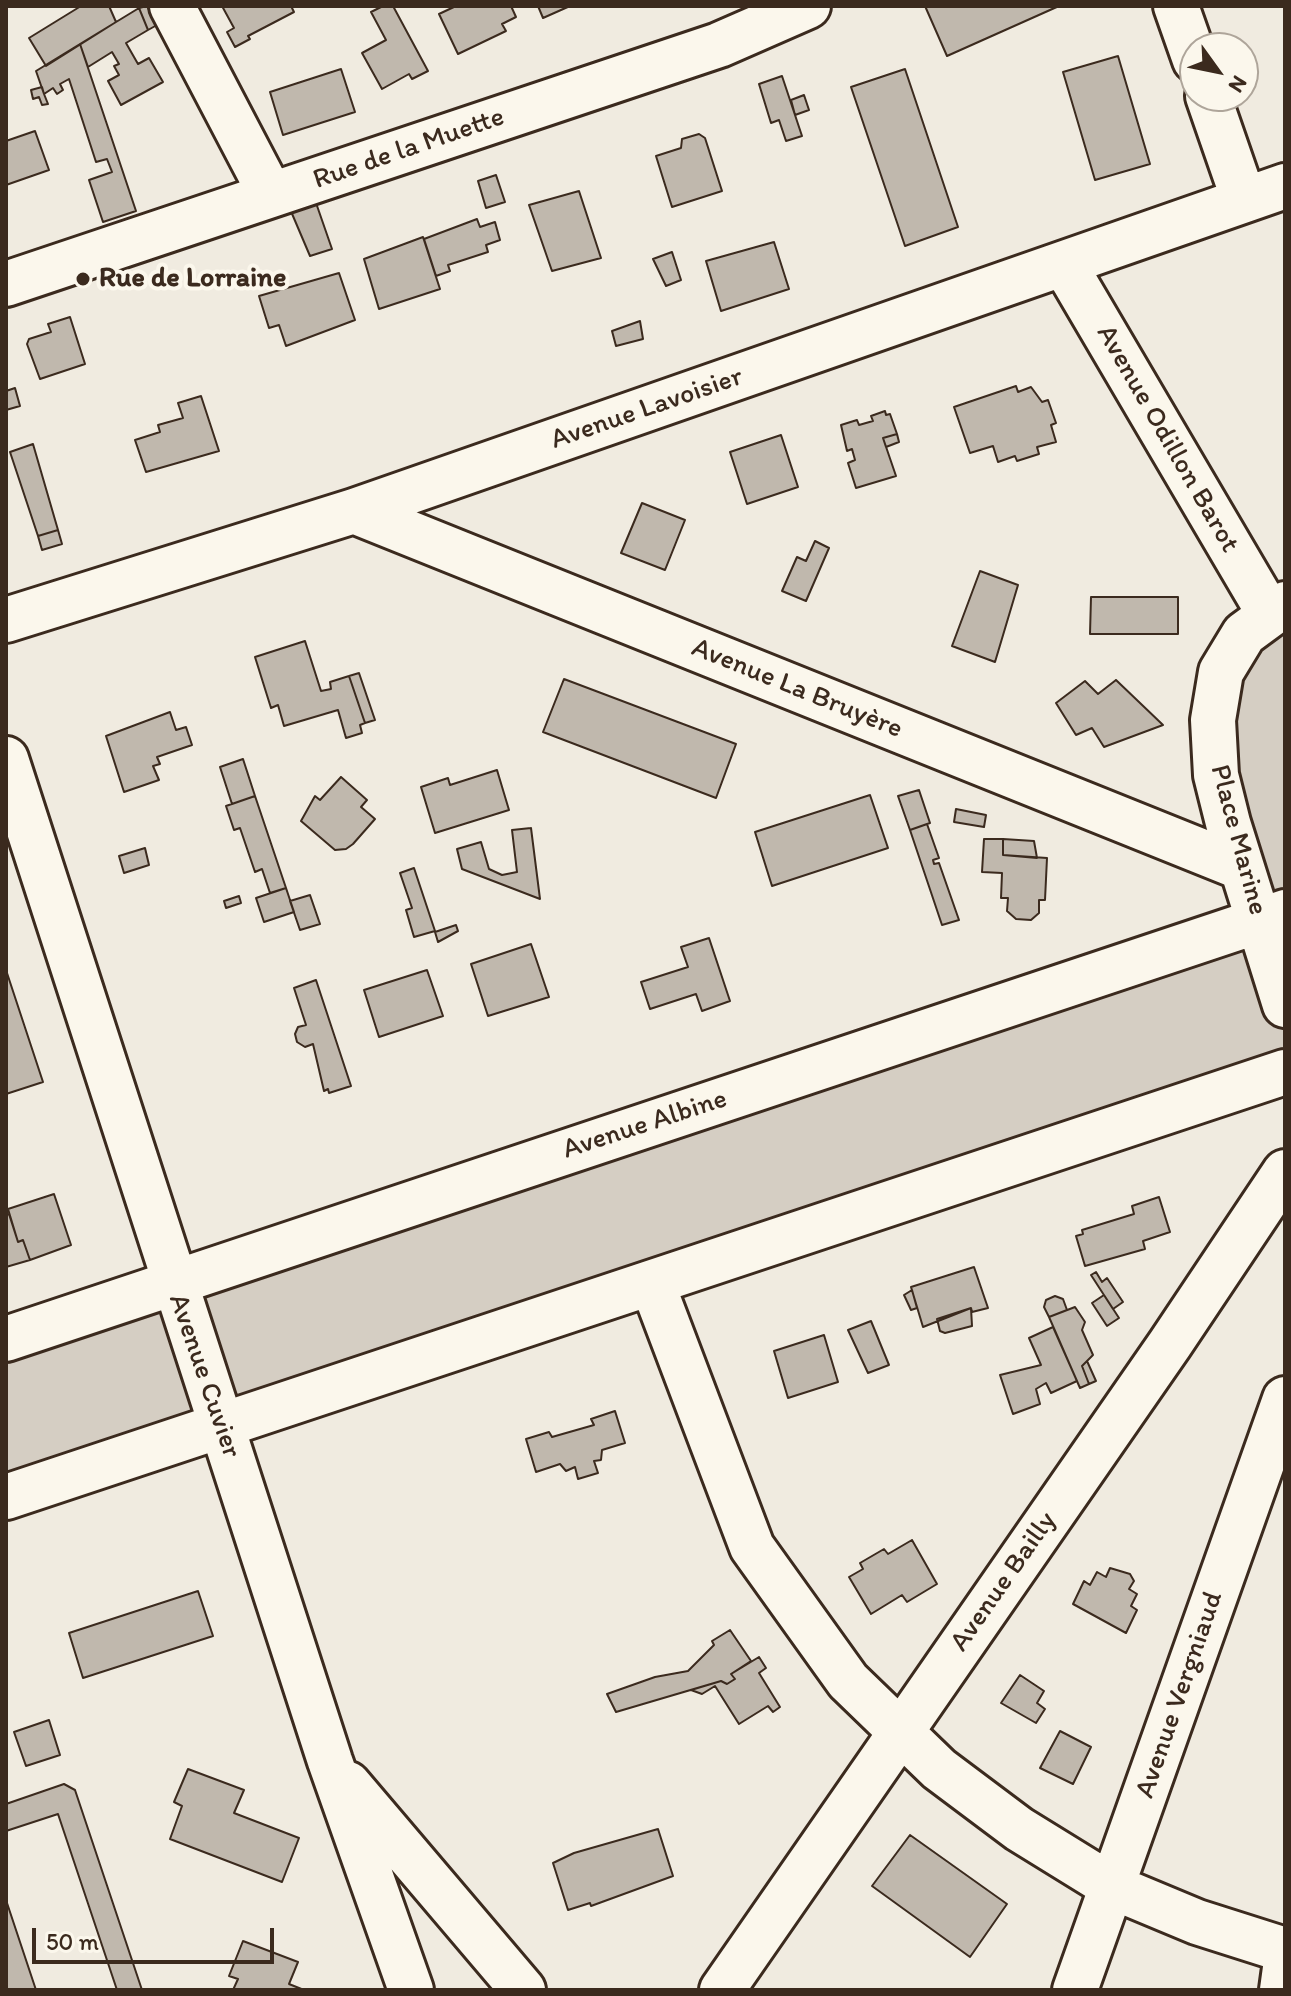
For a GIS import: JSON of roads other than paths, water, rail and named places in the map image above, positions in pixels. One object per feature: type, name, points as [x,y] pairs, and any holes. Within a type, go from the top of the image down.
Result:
[{"type":"street","points":[[172,6],[271,195]]},
{"type":"street","name":"Rue de la Muette","points":[[6,284],[719,45],[808,6]]},
{"type":"street","points":[[1176,6],[1185,32]]},
{"type":"street","points":[[1214,112],[1244,200]]},
{"type":"street","name":"Avenue Lavoisier","points":[[6,620],[354,511],[1285,186]]},
{"type":"street","name":"Avenue Odillon Barot","points":[[1064,264],[1277,608]]},
{"type":"street","name":"Avenue La Bruyère","points":[[354,511],[1240,867]]},
{"type":"street","name":"Place Marine","points":[[1277,608],[1244,634],[1221,672],[1213,720],[1216,775],[1240,867],[1272,916],[1285,1005]]},
{"type":"street","name":"Avenue Cuvier","points":[[6,759],[172,1283],[330,1761],[411,1990]]},
{"type":"street","name":"Avenue Albine","points":[[6,1339],[1272,916]]},
{"type":"street","points":[[6,1497],[1285,1072]]},
{"type":"street","name":"Avenue Bailly","points":[[722,1990],[1170,1344],[1285,1172]]},
{"type":"street","points":[[652,1283],[752,1547],[848,1681],[898,1733],[939,1769],[1019,1829],[1113,1887],[1197,1922],[1285,1950]]},
{"type":"street","name":"Avenue Vergniaud","points":[[1075,1990],[1285,1399]]},
{"type":"street","points":[[330,1761],[455,1914],[523,1990]]},
{"type":"street","points":[[1282,1990],[1285,1968]]},
{"type":"place","name":"Rue de Lorraine","points":[[83,279]]}]
